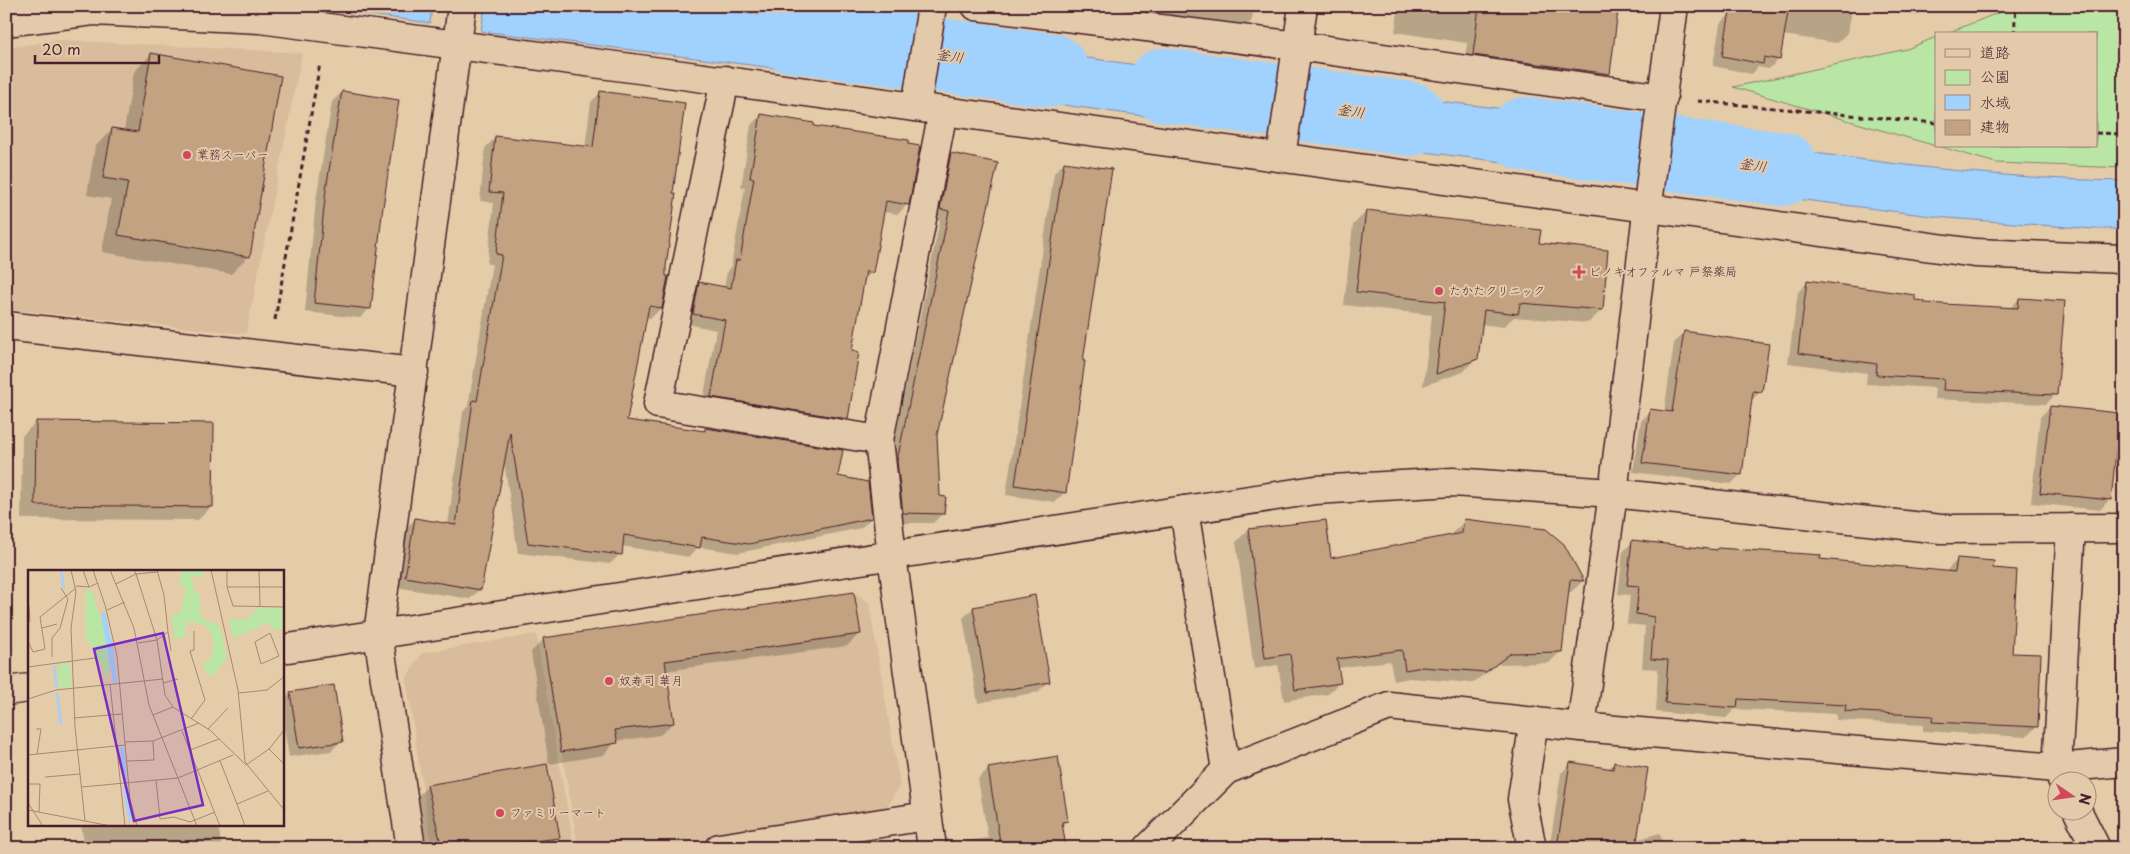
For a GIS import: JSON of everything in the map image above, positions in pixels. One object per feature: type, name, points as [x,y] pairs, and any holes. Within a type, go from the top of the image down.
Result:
[{"type":"street","points":[[916,107],[932,6]]},
{"type":"street","points":[[976,6],[1298,46],[1662,104]]},
{"type":"street","points":[[1281,157],[1303,6]]},
{"type":"street","points":[[1581,726],[1613,493],[1674,6]]},
{"type":"street","points":[[6,22],[87,9],[260,19],[326,28],[460,26],[725,80],[943,111],[1975,253],[2124,259]]},
{"type":"street","points":[[411,848],[378,634],[460,26]]},
{"type":"street","points":[[725,80],[658,404],[879,440]]},
{"type":"street","points":[[932,848],[926,816],[892,556],[879,440],[943,111]]},
{"type":"street","points":[[6,326],[414,372]]},
{"type":"street","points":[[284,649],[1315,490],[1453,482],[1613,493],[1941,529],[2124,528]]},
{"type":"street","points":[[1184,510],[1226,770]]},
{"type":"street","points":[[2060,772],[2070,528]]},
{"type":"street","points":[[6,691],[28,688]]},
{"type":"street","points":[[1148,848],[1226,770],[1389,706],[2048,774]]},
{"type":"street","points":[[1532,848],[1522,799],[1534,721]]},
{"type":"street","points":[[2075,772],[2124,762]]},
{"type":"street","points":[[719,848],[926,816]]},
{"type":"street","points":[[2083,822],[2096,848]]},
{"type":"path","points":[[2014,32],[2016,6]]},
{"type":"path","points":[[268,356],[326,28]]},
{"type":"path","points":[[1662,104],[1935,123]]},
{"type":"path","points":[[2098,133],[2124,134]]},
{"type":"shaded area","points":[[58,40],[302,53],[246,334],[6,309],[6,48]]},
{"type":"shaded area","points":[[854,592],[869,603],[900,786],[883,813],[659,848],[578,848],[543,638]]},
{"type":"shaded area","points":[[536,634],[574,847],[432,848],[406,678],[422,653]]},
{"type":"green space","points":[[2015,6],[2124,6],[2124,168],[1996,163],[1945,148],[2098,148],[2098,32],[1950,32]]},
{"type":"green space","points":[[1935,37],[1935,146],[1733,87],[1907,49]]},
{"type":"water","points":[[306,6],[432,6],[430,23]]},
{"type":"water","points":[[485,6],[693,6],[892,33],[885,82],[481,31]]},
{"type":"water","points":[[953,39],[1265,83],[1260,132],[947,89]]},
{"type":"water","points":[[1313,86],[1630,124],[1621,177],[1306,137]]},
{"type":"water","points":[[1684,134],[1848,158],[1958,171],[2013,176],[2124,181],[2124,229],[2094,229],[1947,218],[1677,184]]},
{"type":"building","points":[[1479,6],[1587,6],[1618,10],[1610,74],[1473,55]]},
{"type":"building","points":[[1731,6],[1789,6],[1780,60],[1764,57],[1763,64],[1722,56]]},
{"type":"building","name":"業務スーパー","points":[[151,53],[281,76],[250,257],[118,235],[128,182],[103,178],[112,128],[138,132]]},
{"type":"building","points":[[342,91],[399,100],[382,214],[371,309],[314,303],[326,189]]},
{"type":"building","points":[[600,91],[685,103],[673,193],[676,193],[666,267],[666,276],[668,276],[662,308],[649,306],[627,420],[705,431],[705,428],[843,450],[838,476],[868,482],[872,518],[749,544],[702,537],[700,548],[624,535],[622,555],[528,543],[510,432],[481,590],[405,577],[415,518],[456,525],[473,400],[477,401],[502,255],[496,254],[503,193],[489,192],[495,136],[593,147]]},
{"type":"building","points":[[761,114],[814,123],[814,126],[909,140],[908,144],[920,146],[909,205],[886,201],[873,273],[866,271],[852,350],[859,352],[848,419],[711,397],[725,320],[693,314],[699,282],[731,288],[736,260],[740,260],[754,178],[750,178]]},
{"type":"building","points":[[951,153],[998,163],[937,435],[940,496],[946,497],[944,514],[903,513],[897,461],[949,211],[940,209]]},
{"type":"building","points":[[1064,162],[1112,169],[1083,361],[1085,361],[1066,493],[1015,485]]},
{"type":"building","name":"たかたクリニック","points":[[1366,210],[1541,230],[1539,243],[1608,250],[1603,310],[1520,303],[1518,314],[1484,310],[1478,359],[1436,374],[1445,302],[1356,292]]},
{"type":"building","points":[[1807,280],[1915,295],[1915,300],[1925,301],[1924,303],[2018,308],[2019,298],[2065,301],[2057,395],[1943,390],[1944,379],[1876,375],[1877,364],[1798,353]]},
{"type":"building","points":[[1684,331],[1769,344],[1762,392],[1753,391],[1742,475],[1642,463],[1650,409],[1672,412]]},
{"type":"building","points":[[2050,406],[2120,413],[2111,500],[2040,493]]},
{"type":"building","points":[[36,421],[214,423],[213,507],[35,505]]},
{"type":"building","points":[[1464,519],[1546,529],[1564,544],[1584,581],[1570,580],[1562,652],[1511,653],[1486,672],[1422,667],[1405,670],[1402,650],[1337,659],[1341,683],[1295,690],[1290,654],[1265,658],[1248,529],[1326,520],[1331,558],[1462,533]]},
{"type":"building","points":[[1632,540],[1717,550],[1718,548],[1821,555],[1820,559],[1955,572],[1957,558],[1994,561],[1993,568],[2017,570],[2012,653],[2041,654],[2038,727],[1932,722],[1933,716],[1845,711],[1846,705],[1738,699],[1737,708],[1665,703],[1668,660],[1651,659],[1654,617],[1636,614],[1639,586],[1627,585]]},
{"type":"building","name":"奴寿司 華月","points":[[854,592],[861,634],[665,661],[674,723],[615,730],[618,743],[561,752],[543,638]]},
{"type":"building","points":[[1035,595],[1050,682],[987,693],[973,607]]},
{"type":"building","points":[[334,685],[343,742],[299,748],[290,692]]},
{"type":"building","points":[[1058,756],[1068,821],[1062,822],[1066,848],[1001,848],[988,768]]},
{"type":"building","points":[[1570,762],[1613,769],[1614,762],[1648,768],[1636,848],[1557,848]]},
{"type":"building","points":[[547,764],[560,838],[476,848],[442,848],[427,785]]},
{"type":"waterway","name":"釜川","points":[[790,35],[1051,70]]},
{"type":"waterway","name":"釜川","points":[[1164,85],[1410,119]]},
{"type":"waterway","name":"釜川","points":[[1525,134],[1782,169]]},
{"type":"place","name":"業務スーパー","points":[[187,155]]},
{"type":"place","name":"ピノキオファルマ 戸祭薬局","points":[[1579,272]]},
{"type":"place","name":"たかたクリニック","points":[[1439,291]]},
{"type":"place","name":"奴寿司 華月","points":[[609,681]]},
{"type":"place","name":"ファミリーマート","points":[[500,813]]}]
